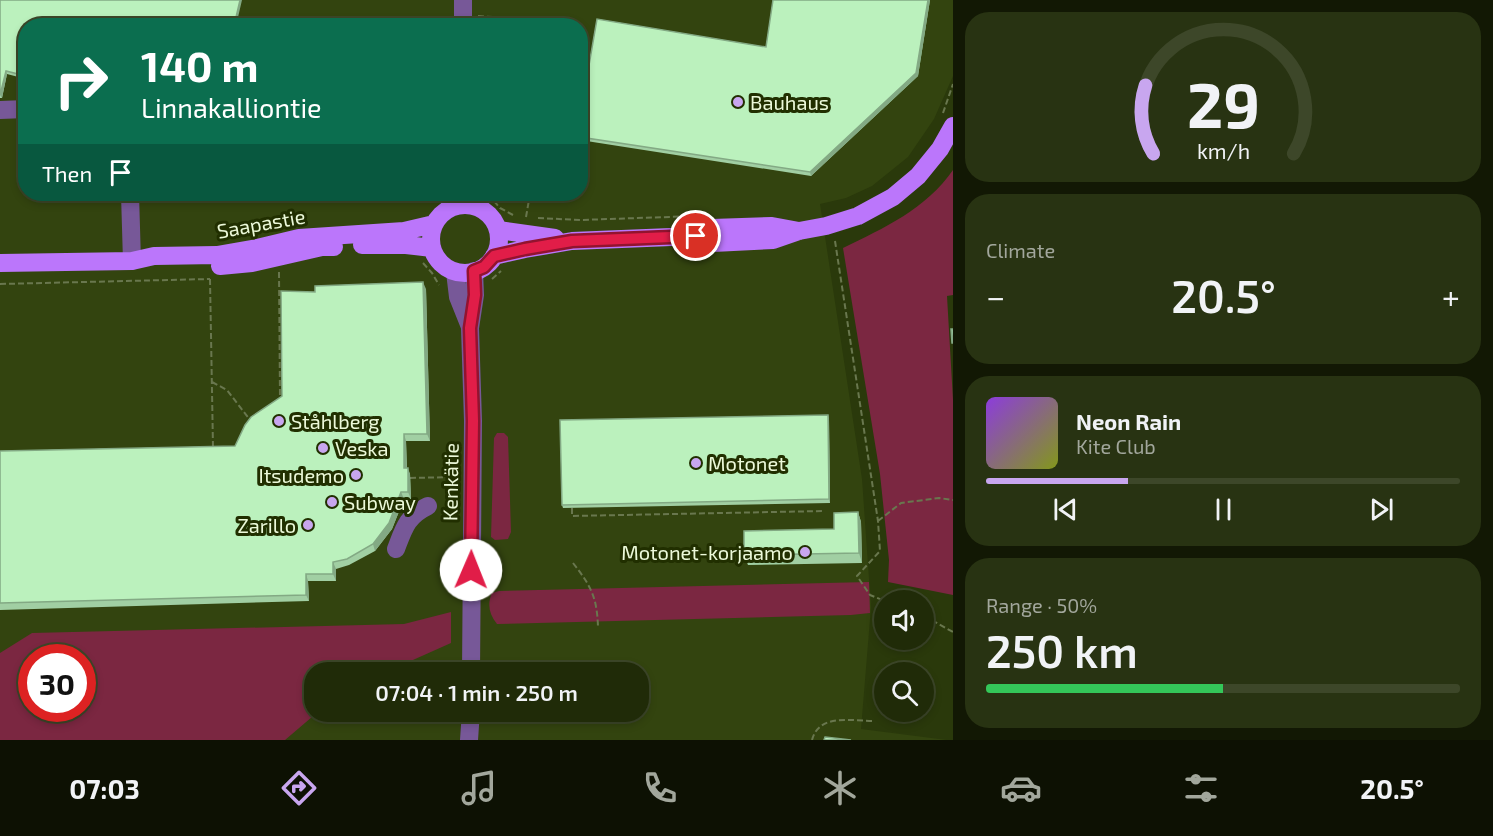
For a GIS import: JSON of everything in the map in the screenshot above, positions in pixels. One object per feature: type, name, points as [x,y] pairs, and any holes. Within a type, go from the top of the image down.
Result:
[{"type":"main road","points":[[454,201],[434,224],[430,237],[435,255],[443,265],[455,272],[474,271],[498,263],[525,249],[572,241],[696,236],[712,228],[772,226],[799,231],[849,220],[893,197],[929,164],[940,149],[946,124]]},
{"type":"main road","points":[[460,201],[466,204],[475,201]]},
{"type":"main road","points":[[482,201],[498,230],[498,263]]},
{"type":"main road","name":"Saapastie","points":[[0,263],[132,261],[154,256],[217,255],[299,238],[386,233],[434,224]]},
{"type":"main road","points":[[498,230],[526,225],[572,241]]},
{"type":"main road","name":"Saapastie","points":[[132,261],[158,268],[201,267],[252,262],[322,247],[406,245],[432,248]]},
{"type":"street","points":[[463,0],[470,18]]},
{"type":"street","points":[[0,110],[18,109]]},
{"type":"street","points":[[130,201],[132,261]]},
{"type":"street","name":"Kenkätie","points":[[471,662],[473,421],[470,328],[475,295],[474,271]]},
{"type":"street","name":"Kenkätie","points":[[455,272],[458,297],[470,328]]},
{"type":"street","points":[[396,549],[405,525],[415,512],[428,506]]},
{"type":"street","points":[[469,740],[470,722]]},
{"type":"path","points":[[946,124],[953,84]]},
{"type":"path","points":[[485,201],[526,225],[529,201]]},
{"type":"path","points":[[536,218],[580,220],[704,216]]},
{"type":"path","points":[[835,241],[878,521],[880,551],[857,576],[870,595],[874,597]]},
{"type":"path","points":[[488,284],[498,263]]},
{"type":"path","points":[[279,269],[280,401]]},
{"type":"path","points":[[210,279],[213,451]]},
{"type":"path","points":[[280,377],[285,377]]},
{"type":"path","points":[[212,382],[227,390],[254,424]]},
{"type":"path","points":[[410,478],[464,476]]},
{"type":"path","points":[[878,521],[901,502],[939,498],[953,500]]},
{"type":"path","points":[[572,508],[572,516],[824,512]]},
{"type":"path","points":[[573,563],[590,584],[598,627]]},
{"type":"path","points":[[934,622],[953,632]]},
{"type":"path","points":[[812,740],[819,726],[830,721],[873,721]]},
{"type":"shaded area","points":[[0,0],[953,0],[953,76],[934,119],[908,157],[872,186],[846,198],[820,204],[862,479],[871,607],[861,729],[947,740],[0,740]]},
{"type":"shaded area","points":[[953,170],[953,295],[947,296],[953,400],[953,595],[888,582],[889,560],[880,474],[843,248],[889,225],[917,207],[942,184]]},
{"type":"shaded area","points":[[497,433],[504,433],[508,437],[511,532],[508,539],[495,540],[491,537],[494,438]]},
{"type":"shaded area","points":[[869,582],[870,613],[851,615],[497,624],[489,605],[492,593],[499,591]]},
{"type":"shaded area","points":[[451,612],[451,643],[408,662],[304,662],[304,722],[306,722],[285,740],[0,740],[0,653],[32,633],[404,624]]},
{"type":"building","points":[[0,0],[240,0],[236,18],[18,18],[18,74],[6,71],[0,95]]},
{"type":"building","name":"Bauhaus","points":[[773,0],[928,0],[916,73],[810,172],[588,138],[588,71],[597,19],[766,47]]},
{"type":"building","name":"Veska","points":[[423,282],[427,434],[404,434],[404,468],[408,468],[408,492],[401,492],[389,523],[373,544],[347,559],[333,562],[333,574],[306,574],[306,595],[0,603],[0,451],[235,446],[251,417],[282,396],[281,291],[315,292],[315,286]]},
{"type":"building","name":"Motonet","points":[[828,415],[829,499],[562,505],[560,420]]},
{"type":"building","points":[[858,512],[859,553],[744,555],[744,531],[834,529],[834,513]]},
{"type":"building","points":[[825,737],[851,740],[824,740]]},
{"type":"place","name":"Bauhaus","points":[[738,102]]},
{"type":"place","name":"Ståhlberg","points":[[279,421]]},
{"type":"place","name":"Veska","points":[[323,448]]},
{"type":"place","name":"Motonet","points":[[696,463]]},
{"type":"place","name":"Itsudemo","points":[[356,475]]},
{"type":"place","name":"Subway","points":[[332,502]]},
{"type":"place","name":"Zarillo","points":[[308,525]]},
{"type":"place","name":"Motonet-korjaamo","points":[[805,552]]},
{"type":"route","points":[[471,570],[473,421],[470,328],[475,295],[474,271],[484,267],[494,256],[572,241],[696,236]]}]
